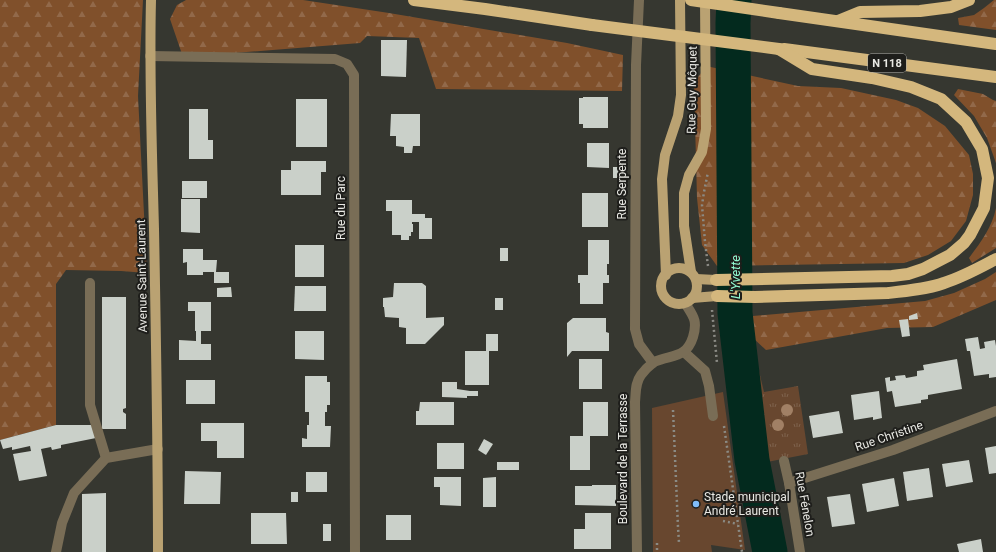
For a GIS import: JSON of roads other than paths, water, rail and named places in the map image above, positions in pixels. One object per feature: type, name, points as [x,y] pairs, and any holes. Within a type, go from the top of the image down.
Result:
[{"type":"highway","name":"N 118","points":[[414,0],[485,9],[592,26],[996,77]]},
{"type":"highway","points":[[691,0],[996,44]]},
{"type":"highway","points":[[838,21],[860,12],[920,11],[951,7],[969,0]]},
{"type":"highway","points":[[716,280],[892,276],[908,274],[923,269],[950,255],[964,243],[970,235],[984,208],[988,178],[982,149],[966,122],[941,99],[911,87],[872,78],[812,68],[779,49]]},
{"type":"highway","points":[[717,296],[754,297],[888,293],[944,283],[968,274],[996,259]]},
{"type":"main road","name":"Avenue Saint-Laurent","points":[[151,0],[150,56],[157,352],[158,552]]},
{"type":"main road","name":"Rue Guy Môquet","points":[[666,275],[662,179],[665,155],[678,116],[681,95],[680,0]]},
{"type":"main road","name":"Rue Guy Môquet","points":[[693,276],[684,226],[684,193],[689,175],[702,152],[706,129],[705,0]]},
{"type":"main road","points":[[716,280],[693,276],[686,270],[680,268],[670,271],[663,279],[662,285],[665,296],[674,303],[680,304],[689,300],[717,296]]},
{"type":"main road","points":[[689,300],[697,289],[693,276]]},
{"type":"street","name":"Rue Serpente","points":[[639,0],[636,65],[634,329],[639,344],[654,363]]},
{"type":"street","name":"Rue du Parc","points":[[150,56],[335,59],[347,64],[354,74],[354,552]]},
{"type":"street","points":[[90,283],[90,405],[106,458]]},
{"type":"street","points":[[689,300],[695,318],[695,330],[691,344],[684,352],[704,371],[709,386],[713,416]]},
{"type":"street","name":"Boulevard de la Terrasse","points":[[637,552],[636,386],[641,376],[654,363],[684,352]]},
{"type":"street","name":"Rue Christine","points":[[789,482],[893,450],[996,411]]},
{"type":"street","points":[[56,552],[62,523],[74,493],[106,458],[158,449]]},
{"type":"street","name":"Rue Fénelon","points":[[784,461],[789,482],[800,552]]},
{"type":"waterway","name":"L'Yvette","points":[[734,0],[735,313],[752,460],[770,552]]},
{"type":"place","name":"Stade municipal André Laurent","points":[[696,504]]}]
